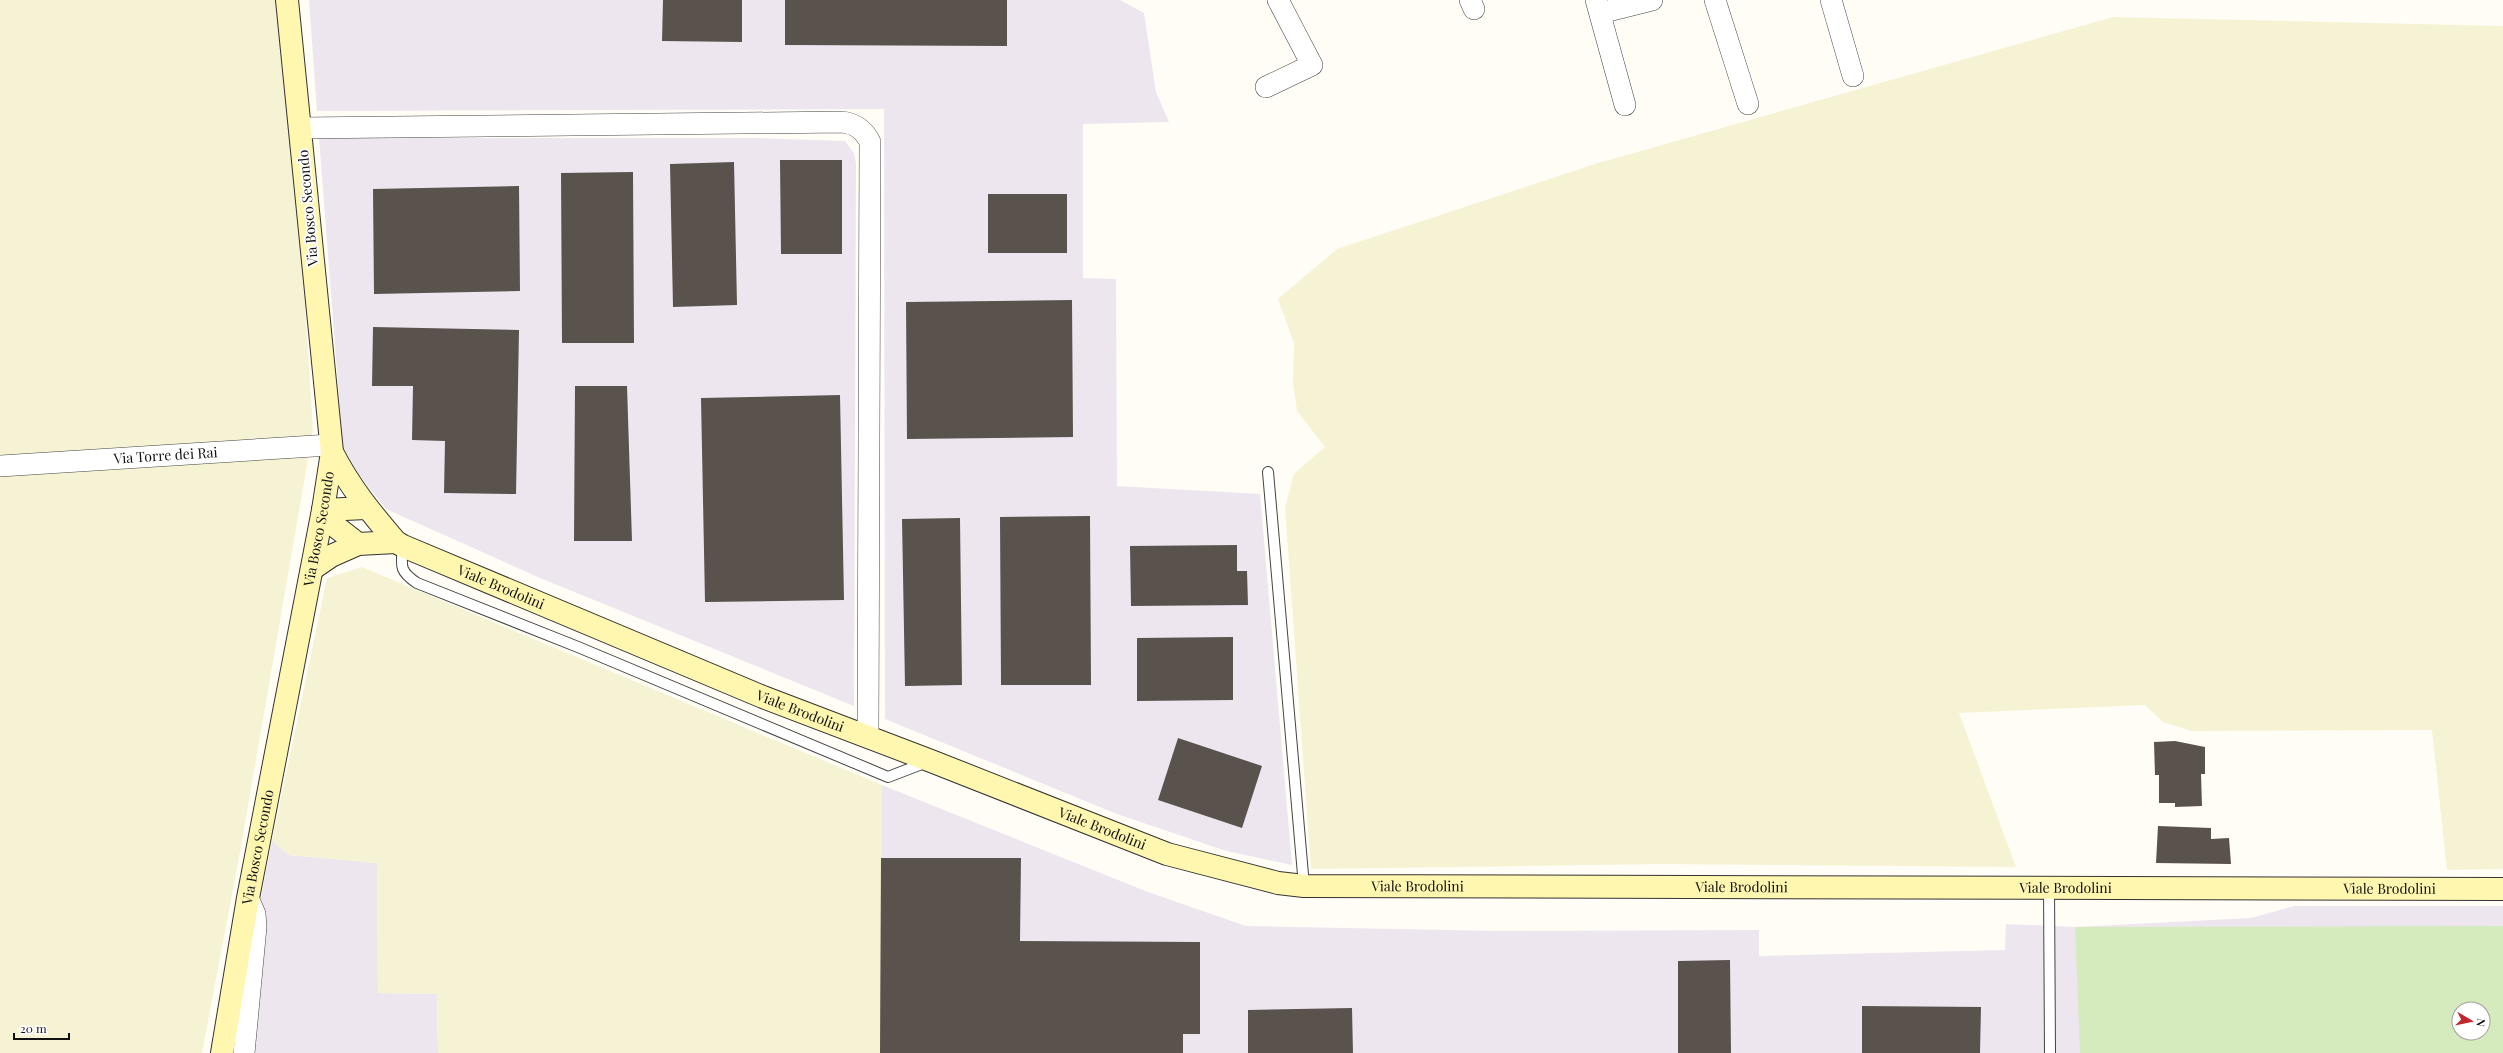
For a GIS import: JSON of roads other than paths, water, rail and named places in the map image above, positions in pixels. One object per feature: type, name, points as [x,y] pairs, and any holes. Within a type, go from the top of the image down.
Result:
[{"type":"street","name":"Via Bosco Secondo","points":[[222,1053],[248,898],[323,513],[331,448],[287,0]]},
{"type":"street","points":[[1266,88],[1312,65],[1278,0]]},
{"type":"street","points":[[1598,6],[1608,12],[1652,0]]},
{"type":"street","points":[[1715,0],[1748,104]]},
{"type":"street","points":[[1831,0],[1853,76]]},
{"type":"street","points":[[1598,6],[1625,105]]},
{"type":"street","points":[[300,128],[843,122],[852,123],[866,133],[870,142],[868,737]]},
{"type":"street","points":[[331,448],[346,480],[366,508],[400,544]]},
{"type":"street","name":"Via Torre dei Rai","points":[[0,466],[331,448]]},
{"type":"street","points":[[323,513],[366,508]]},
{"type":"street","points":[[323,513],[358,544]]},
{"type":"street","points":[[312,569],[332,556],[358,544],[400,544]]},
{"type":"street","name":"Viale Brodolini","points":[[400,544],[763,697],[1167,854],[1278,882],[1304,886],[2503,889]]},
{"type":"street","points":[[244,1053],[256,927],[255,914],[248,898]]},
{"type":"lane","points":[[1268,472],[1304,886]]},
{"type":"lane","points":[[400,544],[401,564],[404,574],[416,583],[578,647],[888,777],[931,761]]},
{"type":"lane","points":[[2049,887],[2050,1053]]}]
